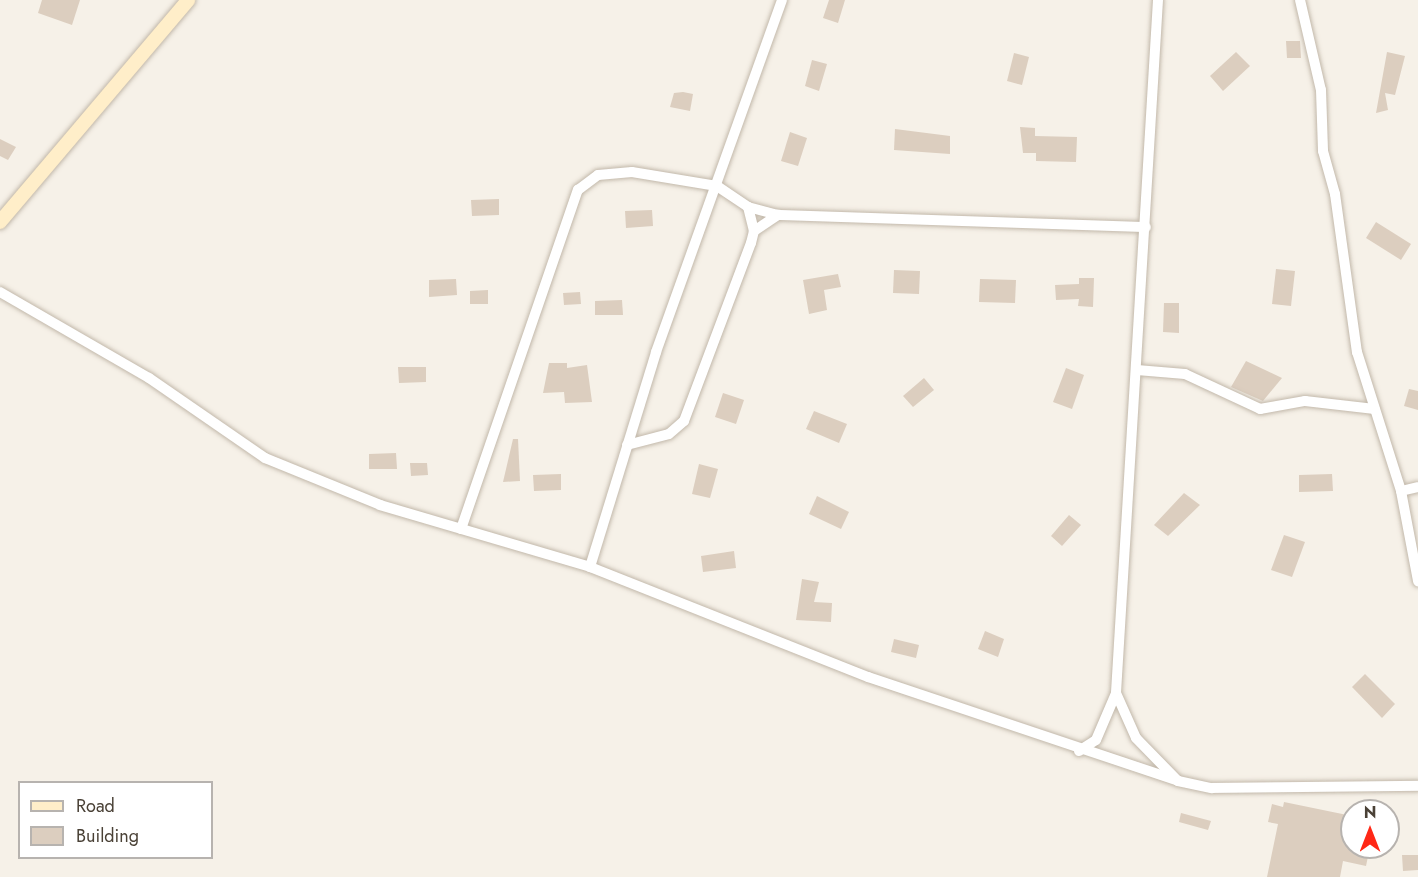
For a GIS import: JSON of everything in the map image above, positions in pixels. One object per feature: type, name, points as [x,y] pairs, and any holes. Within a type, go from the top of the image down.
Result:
[{"type":"street","points":[[0,222],[188,0]]},
{"type":"street","points":[[590,567],[699,225],[717,186],[782,0]]},
{"type":"street","points":[[1079,751],[1096,740],[1116,693],[1158,0]]},
{"type":"street","points":[[1300,0],[1320,90],[1323,151],[1335,194],[1357,352],[1401,491],[1418,581]]},
{"type":"street","points":[[461,530],[578,190],[586,181],[612,171],[717,186],[748,207],[778,215],[1146,227]]},
{"type":"street","points":[[627,445],[669,434],[684,422],[754,231],[748,207]]},
{"type":"street","points":[[754,231],[778,215]]},
{"type":"street","points":[[0,291],[149,378],[265,458],[380,505],[590,567],[868,677],[1079,751],[1178,781],[1223,788],[1418,786]]},
{"type":"street","points":[[1137,370],[1185,374],[1260,409],[1305,401],[1375,409]]},
{"type":"street","points":[[1401,491],[1418,487]]},
{"type":"street","points":[[1116,693],[1136,738],[1178,781]]},
{"type":"building","points":[[42,0],[80,0],[72,25],[38,13]]},
{"type":"building","points":[[829,0],[845,0],[838,23],[823,18]]},
{"type":"building","points":[[1286,41],[1300,41],[1301,58],[1287,58]]},
{"type":"building","points":[[1236,52],[1250,66],[1223,91],[1210,76]]},
{"type":"building","points":[[1387,52],[1405,56],[1395,95],[1385,93],[1388,110],[1376,113]]},
{"type":"building","points":[[1014,53],[1029,57],[1022,85],[1007,81]]},
{"type":"building","points":[[812,60],[827,64],[819,91],[805,86]]},
{"type":"building","points":[[674,93],[693,94],[690,111],[670,107]]},
{"type":"building","points":[[1020,127],[1035,128],[1035,136],[1077,137],[1076,162],[1036,161],[1036,153],[1023,153]]},
{"type":"building","points":[[895,129],[950,136],[950,154],[894,150]]},
{"type":"building","points":[[790,132],[807,138],[798,166],[781,161]]},
{"type":"building","points":[[0,139],[16,147],[8,160],[0,156]]},
{"type":"building","points":[[499,199],[499,215],[472,216],[471,200]]},
{"type":"building","points":[[652,210],[653,226],[626,228],[625,211]]},
{"type":"building","points":[[1376,222],[1411,244],[1401,260],[1366,238]]},
{"type":"building","points":[[1276,269],[1295,271],[1291,306],[1272,304]]},
{"type":"building","points":[[894,270],[920,271],[919,294],[893,293]]},
{"type":"building","points":[[838,274],[841,287],[824,290],[827,310],[809,314],[803,280]]},
{"type":"building","points":[[1079,278],[1094,278],[1093,307],[1078,306],[1079,299],[1056,300],[1055,285],[1079,284]]},
{"type":"building","points":[[456,279],[457,295],[429,297],[429,280]]},
{"type":"building","points":[[980,279],[1016,280],[1015,303],[979,302]]},
{"type":"building","points":[[488,290],[488,304],[470,304],[470,291]]},
{"type":"building","points":[[580,292],[581,304],[564,305],[563,293]]},
{"type":"building","points":[[622,300],[623,315],[595,315],[595,301]]},
{"type":"building","points":[[1164,303],[1179,303],[1179,333],[1163,332]]},
{"type":"building","points":[[1246,361],[1282,378],[1263,401],[1231,387]]},
{"type":"building","points":[[549,363],[567,363],[567,368],[587,365],[592,402],[565,403],[564,392],[543,393]]},
{"type":"building","points":[[398,367],[426,367],[426,382],[399,383]]},
{"type":"building","points":[[1066,368],[1084,375],[1072,409],[1053,402]]},
{"type":"building","points":[[924,378],[934,390],[913,407],[903,396]]},
{"type":"building","points":[[1409,389],[1418,391],[1418,410],[1404,406]]},
{"type":"building","points":[[723,393],[744,400],[736,424],[715,417]]},
{"type":"building","points":[[814,411],[847,424],[839,443],[806,429]]},
{"type":"building","points":[[513,439],[518,439],[520,481],[503,482]]},
{"type":"building","points":[[396,453],[397,469],[369,469],[369,454]]},
{"type":"building","points":[[410,463],[427,463],[428,475],[411,476]]},
{"type":"building","points":[[699,464],[718,469],[710,498],[692,494]]},
{"type":"building","points":[[561,474],[561,490],[534,491],[533,475]]},
{"type":"building","points":[[1332,474],[1333,491],[1299,492],[1299,475]]},
{"type":"building","points":[[1184,493],[1200,505],[1168,536],[1154,525]]},
{"type":"building","points":[[817,496],[849,512],[841,529],[809,514]]},
{"type":"building","points":[[1069,515],[1081,525],[1062,546],[1051,536]]},
{"type":"building","points":[[1284,535],[1305,542],[1292,577],[1271,570]]},
{"type":"building","points":[[734,551],[736,568],[703,572],[701,556]]},
{"type":"building","points":[[802,579],[819,582],[814,602],[832,603],[831,622],[796,620]]},
{"type":"building","points":[[985,631],[1004,639],[998,657],[978,649]]},
{"type":"building","points":[[894,639],[919,645],[916,658],[891,652]]},
{"type":"building","points":[[1365,674],[1395,704],[1382,718],[1352,687]]},
{"type":"building","points":[[1284,802],[1340,814],[1340,859],[1367,859],[1366,866],[1343,861],[1340,877],[1267,877],[1278,824],[1268,822],[1272,804],[1283,807]]},
{"type":"building","points":[[1181,813],[1211,821],[1208,830],[1179,822]]},
{"type":"building","points":[[1402,855],[1418,855],[1418,870],[1403,871]]}]
